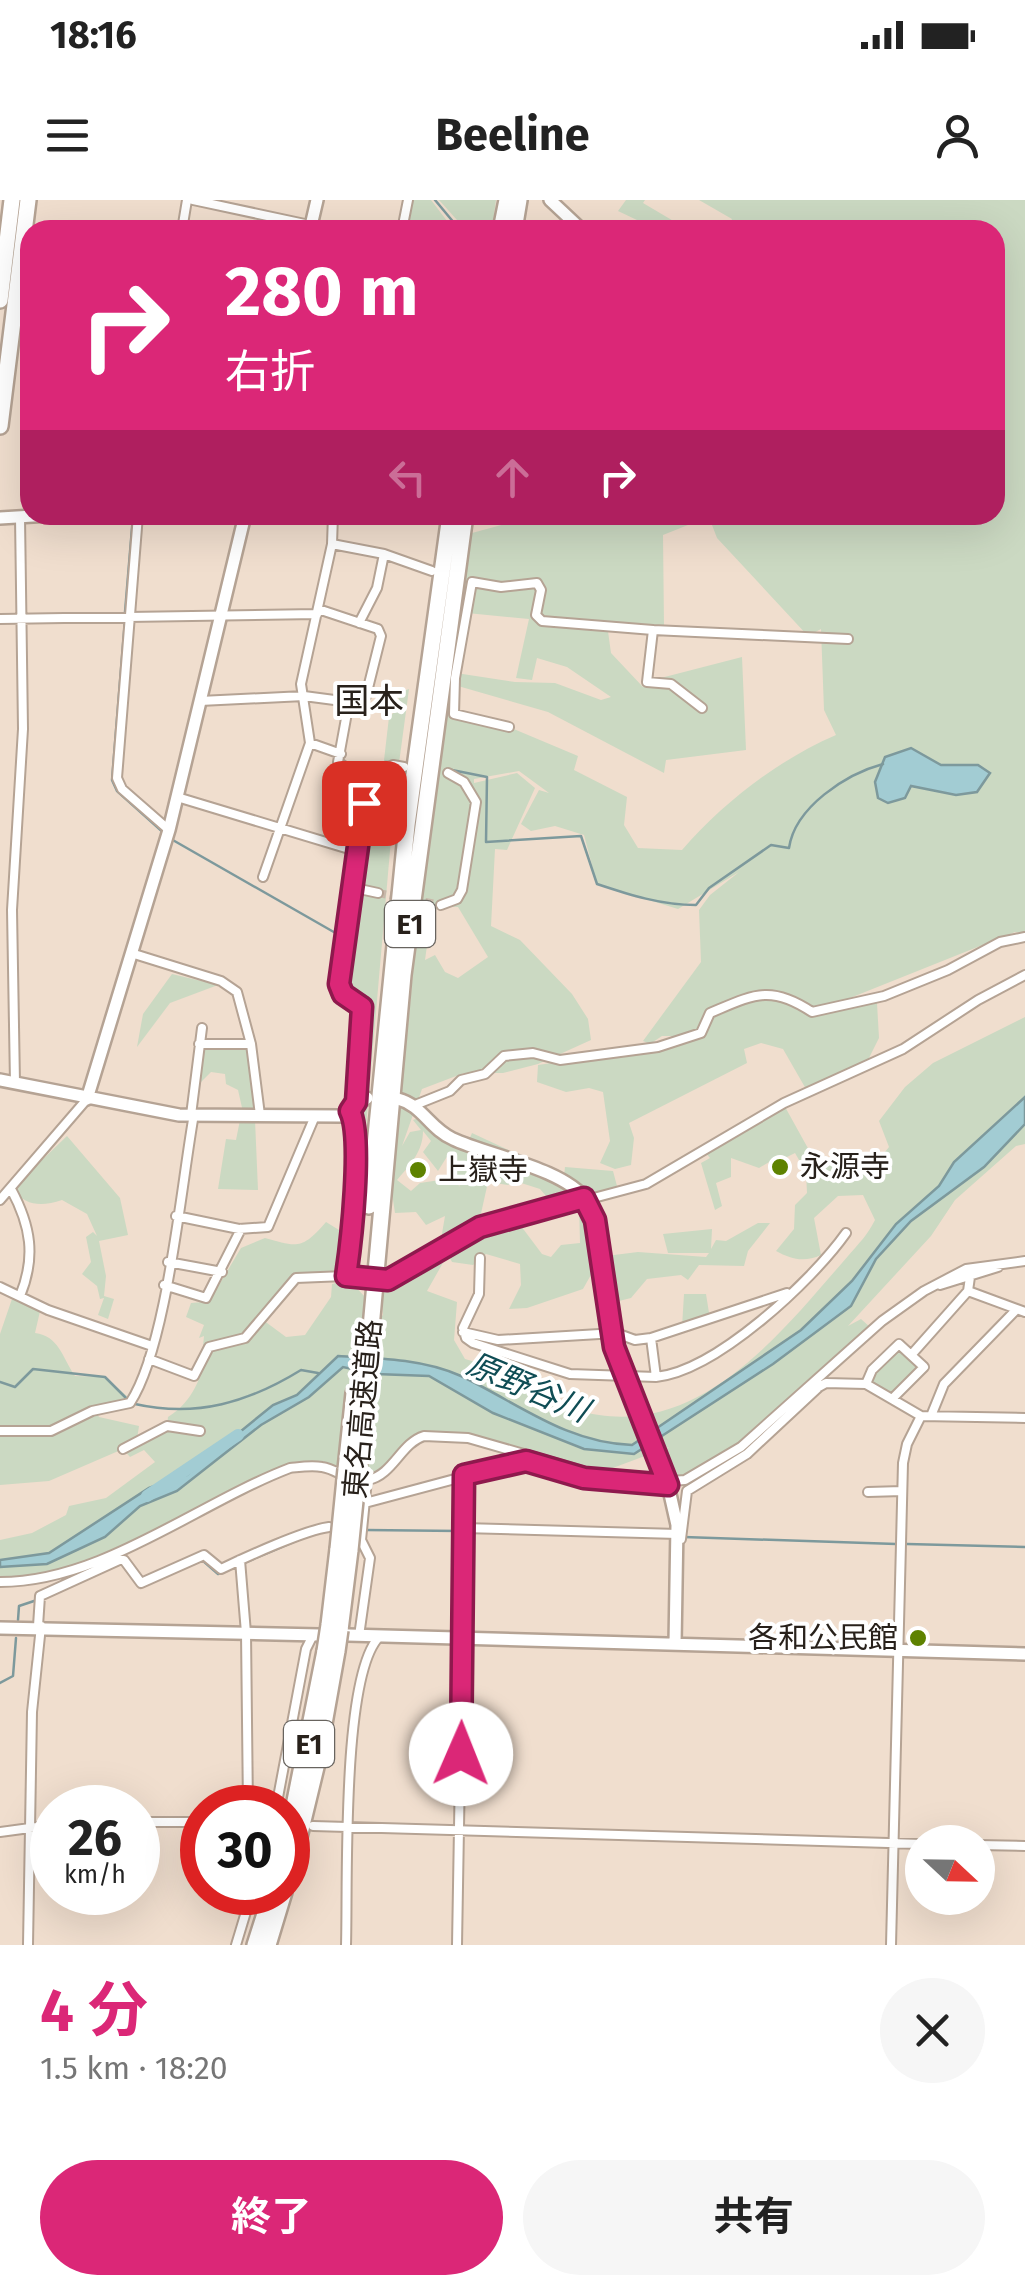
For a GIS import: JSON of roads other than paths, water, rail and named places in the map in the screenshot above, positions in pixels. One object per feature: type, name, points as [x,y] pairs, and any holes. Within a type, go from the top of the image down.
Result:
[{"type":"highway","points":[[0,300],[12,200]]},
{"type":"highway","points":[[0,426],[20,265]]},
{"type":"highway","name":"東名高速道路","points":[[365,1333],[387,1002],[422,702],[449,525]]},
{"type":"highway","name":"東名高速道路","points":[[310,1792],[357,1474],[359,1395],[408,938],[463,525]]},
{"type":"highway","name":"東名高速道路","points":[[300,1785],[334,1637]]},
{"type":"highway","points":[[256,1945],[265,1915]]},
{"type":"highway","points":[[268,1945],[277,1915]]},
{"type":"street","points":[[190,200],[276,220]]},
{"type":"street","points":[[550,200],[571,220]]},
{"type":"street","points":[[0,518],[20,517]]},
{"type":"street","points":[[14,1083],[12,910],[23,729],[20,525]]},
{"type":"street","points":[[137,525],[126,618],[117,778],[122,789],[167,834]]},
{"type":"street","points":[[0,1200],[87,1099],[167,834],[243,525]]},
{"type":"street","points":[[264,877],[310,743],[302,684],[333,525]]},
{"type":"street","points":[[332,544],[384,554],[432,571]]},
{"type":"street","points":[[359,623],[377,588],[384,554]]},
{"type":"street","points":[[509,726],[454,714],[455,678],[472,582],[501,586],[537,583],[541,590],[536,615],[542,620],[653,630],[848,639]]},
{"type":"street","points":[[0,619],[221,617],[318,611],[378,629],[381,636],[366,696],[357,703],[304,696],[200,701]]},
{"type":"street","points":[[653,630],[648,682],[671,684],[702,708]]},
{"type":"street","points":[[349,702],[341,767],[365,781]]},
{"type":"street","points":[[310,743],[342,754]]},
{"type":"street","points":[[365,781],[392,765],[404,767]]},
{"type":"street","points":[[441,904],[458,900],[462,890],[476,802],[464,782],[448,773]]},
{"type":"street","points":[[347,1276],[356,1214],[352,1170],[362,1007],[343,994],[339,984],[344,931],[355,888],[365,781]]},
{"type":"street","points":[[176,797],[359,852]]},
{"type":"street","points":[[355,888],[378,892]]},
{"type":"street","points":[[414,1104],[485,1074],[504,1056],[533,1053],[560,1060],[658,1047],[701,1032],[710,1013],[757,993],[789,996],[812,1012],[884,996],[1000,942],[1025,937]]},
{"type":"street","points":[[132,954],[231,986],[238,992],[251,1044],[260,1114]]},
{"type":"street","points":[[149,1360],[194,1376],[209,1347],[245,1338],[288,1282],[302,1276],[388,1280],[480,1227],[646,1184],[784,1103],[903,1049],[1025,975]]},
{"type":"street","points":[[0,1431],[51,1432],[92,1410],[130,1403],[149,1360],[164,1285],[202,1028]]},
{"type":"street","points":[[199,1044],[251,1044]]},
{"type":"street","points":[[0,1080],[168,1115],[341,1116],[358,1103]]},
{"type":"street","points":[[398,1099],[414,1104],[444,1136],[556,1180],[585,1199],[595,1220],[614,1347],[667,1483],[678,1540]]},
{"type":"street","points":[[176,1216],[241,1229],[268,1227],[314,1116]]},
{"type":"street","points":[[11,1190],[30,1230],[30,1267],[20,1296]]},
{"type":"street","points":[[164,1285],[206,1298],[241,1229]]},
{"type":"street","points":[[463,1332],[473,1344],[549,1369],[628,1382],[656,1377],[686,1369],[727,1345],[830,1255],[846,1233]]},
{"type":"street","points":[[463,1332],[479,1294],[480,1258]]},
{"type":"street","points":[[760,1430],[882,1321],[930,1288],[966,1269],[1025,1261]]},
{"type":"street","points":[[168,1262],[222,1272]]},
{"type":"street","points":[[930,1288],[1012,1262]]},
{"type":"street","points":[[912,1354],[968,1292],[970,1276]]},
{"type":"street","points":[[0,1287],[152,1346]]},
{"type":"street","points":[[891,1945],[904,1452],[944,1384],[1020,1312],[968,1292]]},
{"type":"street","points":[[463,1332],[485,1339],[616,1334],[634,1340],[651,1338],[787,1293]]},
{"type":"street","points":[[651,1338],[656,1377]]},
{"type":"street","points":[[866,1384],[872,1370],[899,1344],[924,1367],[892,1399]]},
{"type":"street","points":[[364,1503],[526,1461],[604,1480],[667,1483],[711,1466],[821,1385],[866,1384],[926,1416],[1025,1418]]},
{"type":"street","points":[[675,1644],[678,1540],[687,1491],[747,1454],[821,1385]]},
{"type":"street","points":[[123,1449],[168,1426],[200,1431]]},
{"type":"street","points":[[0,1582],[46,1580],[88,1566],[290,1468],[324,1467],[341,1476],[392,1466],[417,1438],[424,1436],[489,1443],[604,1480]]},
{"type":"street","points":[[280,1785],[306,1649],[334,1637],[370,1558],[361,1540],[364,1503],[357,1474]]},
{"type":"street","points":[[456,1945],[464,1475]]},
{"type":"street","points":[[868,1492],[902,1492]]},
{"type":"street","points":[[31,1785],[40,1596],[119,1560],[124,1560],[141,1583],[204,1556],[221,1569],[301,1539],[312,1529],[330,1527]]},
{"type":"street","points":[[462,1528],[678,1540]]},
{"type":"street","points":[[240,1560],[246,1633],[248,1785]]},
{"type":"street","points":[[0,1628],[40,1626],[1025,1654]]},
{"type":"street","points":[[346,1945],[354,1729],[361,1655],[380,1636]]},
{"type":"street","points":[[313,1826],[905,1843]]},
{"type":"street","points":[[0,1832],[30,1828],[28,1945]]},
{"type":"street","points":[[995,1845],[1025,1846]]},
{"type":"street","points":[[236,1945],[244,1915]]},
{"type":"water","points":[[911,748],[941,765],[978,765],[990,773],[977,792],[956,795],[911,786],[905,798],[888,803],[878,798],[875,782],[885,757]]},
{"type":"water","points":[[1025,1097],[1025,1124],[984,1167],[911,1221],[876,1259],[851,1306],[773,1364],[634,1454],[584,1449],[493,1413],[429,1376],[376,1374],[343,1367],[309,1397],[261,1425],[177,1491],[140,1506],[105,1537],[47,1564],[0,1567],[0,1560],[49,1553],[149,1488],[187,1475],[273,1405],[297,1395],[338,1356],[401,1360],[447,1370],[564,1429],[608,1443],[632,1445],[801,1330],[852,1281],[896,1224],[939,1186],[954,1162]]},
{"type":"waterway","points":[[180,220],[183,200]]},
{"type":"waterway","points":[[435,200],[452,220]]},
{"type":"waterway","points":[[125,612],[132,525]]},
{"type":"waterway","points":[[125,620],[112,780],[117,791],[165,834]]},
{"type":"waterway","points":[[350,845],[361,779],[385,762],[395,762]]},
{"type":"waterway","points":[[447,769],[487,777],[486,842],[581,836],[597,884],[658,901],[696,905],[709,888],[771,845],[789,848],[801,819],[824,794],[883,764]]},
{"type":"waterway","points":[[171,839],[339,935]]},
{"type":"waterway","points":[[334,981],[349,853]]},
{"type":"waterway","points":[[0,1382],[15,1387],[33,1369],[105,1377],[126,1398]]},
{"type":"waterway","points":[[135,1404],[201,1408],[242,1399],[301,1370],[318,1373]]},
{"type":"waterway","name":"原野谷川","points":[[147,1496],[238,1435]]},
{"type":"waterway","points":[[366,1530],[459,1531]]},
{"type":"waterway","points":[[244,1563],[310,1535]]},
{"type":"waterway","points":[[684,1537],[896,1544]]},
{"type":"waterway","points":[[907,1544],[1025,1547]]},
{"type":"waterway","points":[[197,1562],[202,1560],[218,1574],[223,1572]]},
{"type":"waterway","points":[[44,1598],[116,1565]]},
{"type":"waterway","points":[[18,1620],[19,1606],[34,1601]]},
{"type":"waterway","points":[[0,1683],[13,1676],[16,1638]]},
{"type":"tunnel","points":[[378,893],[441,905]]},
{"type":"place","name":"永源寺","points":[[780,1167]]},
{"type":"place","name":"上嶽寺","points":[[418,1170]]},
{"type":"place","name":"各和公民館","points":[[918,1638]]},
{"type":"district","name":"国本","points":[[369,701]]}]
